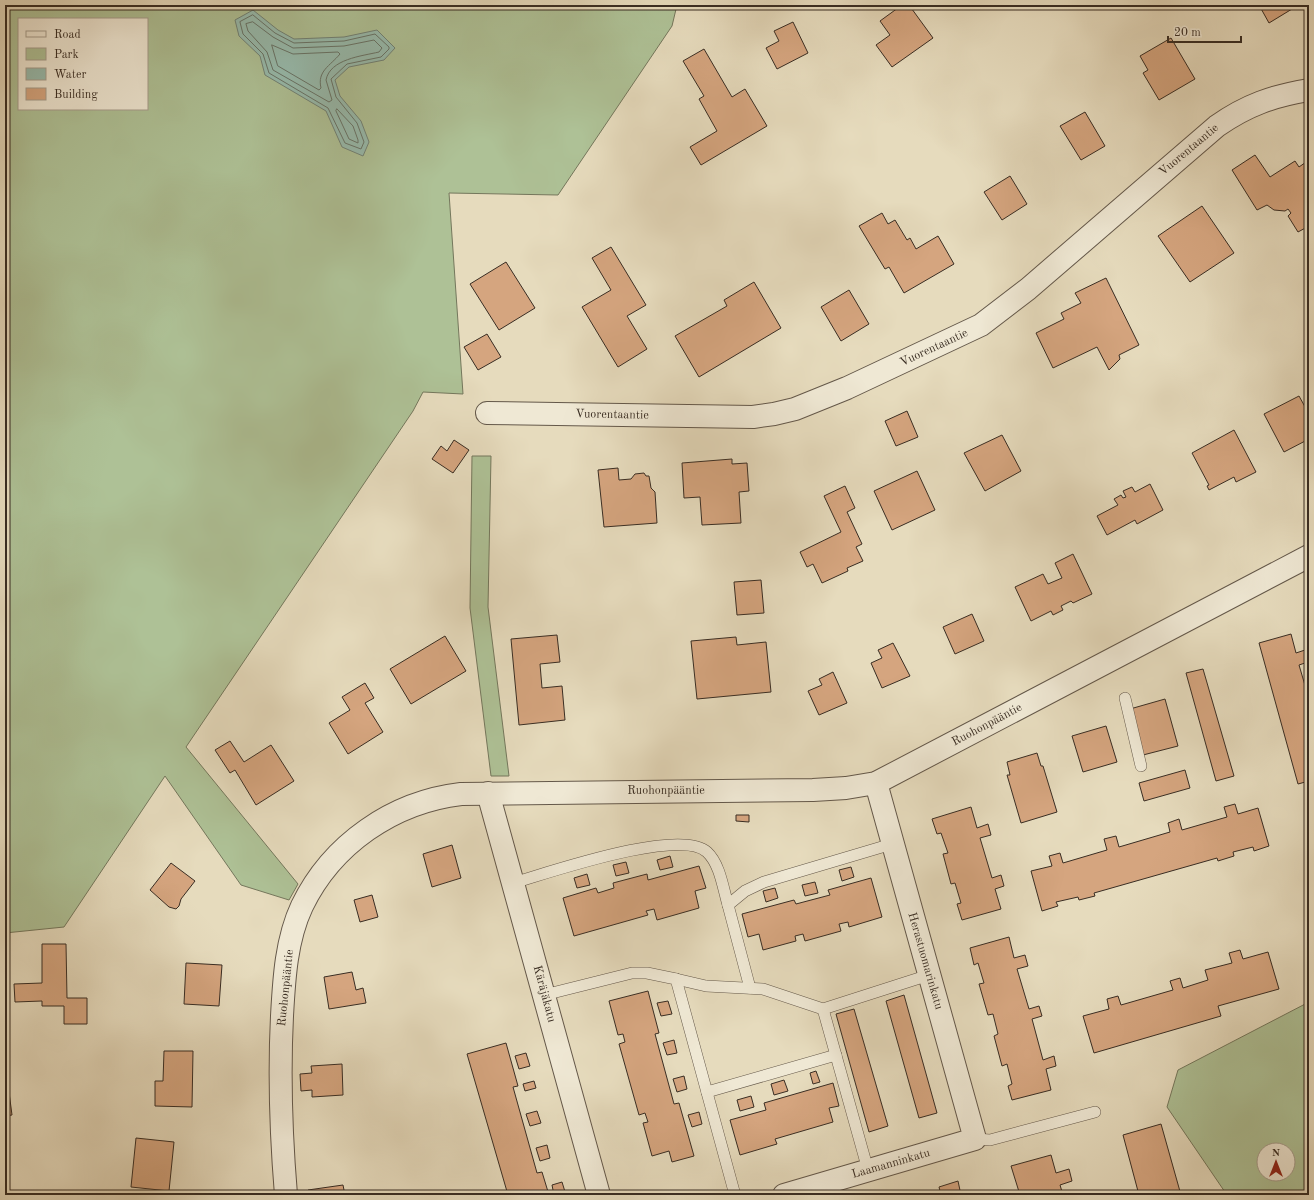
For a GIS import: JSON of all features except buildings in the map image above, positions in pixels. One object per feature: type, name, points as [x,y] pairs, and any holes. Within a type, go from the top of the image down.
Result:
[{"type":"street","name":"Vuorentaantie","points":[[487,413],[753,417],[795,409],[847,388],[981,325],[1028,289],[1217,126],[1239,111],[1258,102],[1309,90]]},
{"type":"street","name":"Ruohonpääntie","points":[[286,1195],[280,1130],[282,1005],[284,977],[290,944],[301,907],[317,880],[327,866],[369,829],[399,811],[426,800],[461,794],[813,790],[846,788],[876,783],[1309,556]]},
{"type":"street","name":"Herastuomarinkatu","points":[[876,783],[975,1139]]},
{"type":"street","name":"Käräjäkatu","points":[[488,793],[599,1195]]},
{"type":"street","name":"Laamanninkatu","points":[[784,1195],[975,1139]]},
{"type":"lane","points":[[1125,698],[1141,766]]},
{"type":"lane","points":[[728,905],[745,891],[764,882],[892,844]]},
{"type":"lane","points":[[513,883],[630,849],[658,845],[694,846],[706,850],[713,858],[728,905],[750,988]]},
{"type":"lane","points":[[544,995],[632,973],[647,973],[706,986],[729,989],[763,989],[823,1009],[929,975]]},
{"type":"lane","points":[[676,979],[735,1195]]},
{"type":"lane","points":[[823,1009],[868,1170]]},
{"type":"lane","points":[[707,1092],[836,1056]]},
{"type":"lane","points":[[975,1139],[990,1140],[1095,1112]]},
{"type":"green space","points":[[5,5],[677,5],[672,26],[558,195],[449,193],[463,394],[423,392],[413,411],[186,747],[298,884],[289,900],[241,885],[165,776],[64,927],[5,933]]},
{"type":"green space","points":[[472,456],[491,456],[488,607],[509,776],[491,776],[470,608]]},
{"type":"green space","points":[[1309,1002],[1309,1139],[1306,1141],[1309,1153],[1309,1195],[1227,1195],[1167,1107],[1178,1070]]},
{"type":"water","points":[[253,10],[278,30],[294,39],[344,37],[377,30],[395,48],[384,60],[349,67],[335,80],[340,96],[361,121],[369,142],[363,156],[342,147],[326,111],[265,75],[260,56],[239,36],[235,20]]}]
